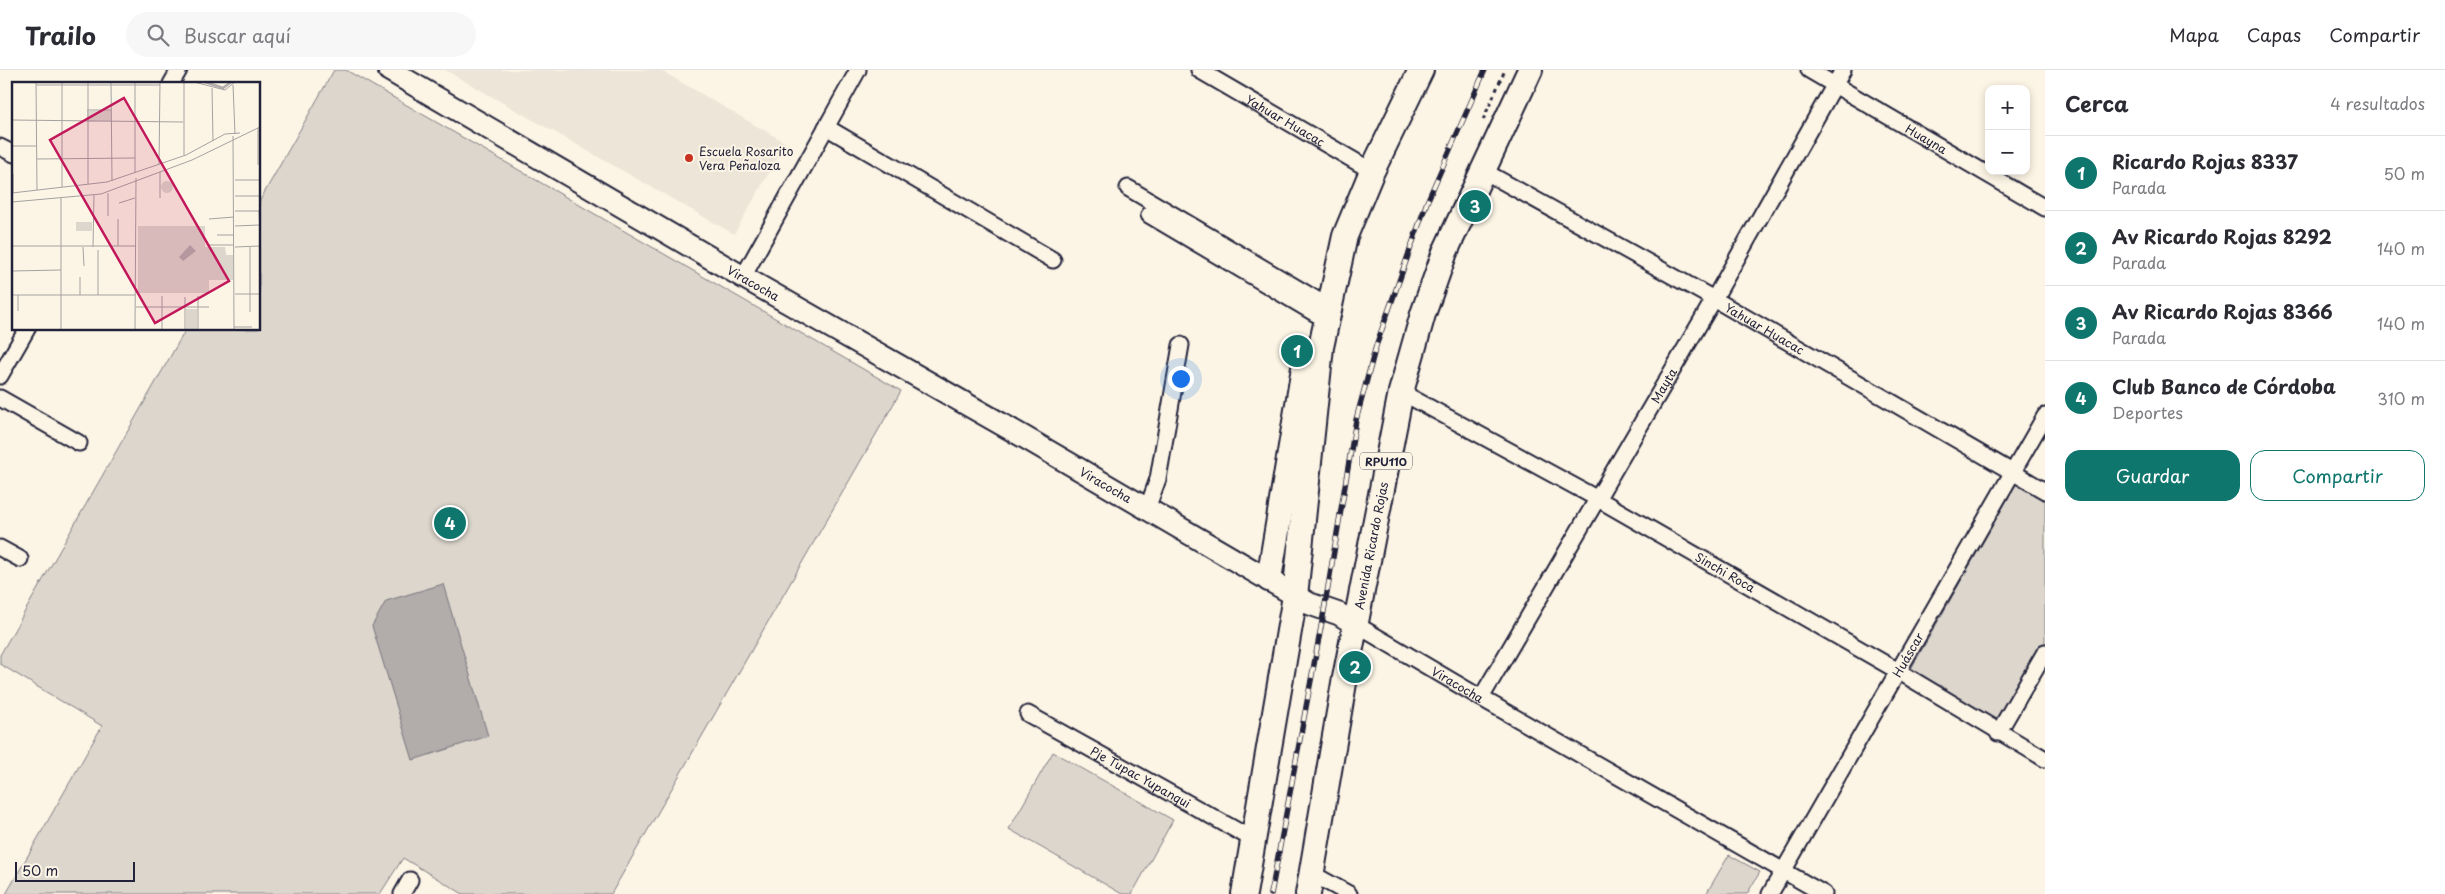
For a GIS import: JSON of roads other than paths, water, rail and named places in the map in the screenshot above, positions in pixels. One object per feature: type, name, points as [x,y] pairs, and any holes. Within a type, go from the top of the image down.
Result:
[{"type":"main road","name":"Viracocha","points":[[389,70],[743,277],[1269,579],[1295,596],[1324,611],[1339,614],[1355,624]]},
{"type":"main road","points":[[1269,579],[1285,477],[1317,308],[1328,274],[1372,171],[1421,70]]},
{"type":"main road","name":"Avenida Ricardo Rojas","points":[[1310,883],[1355,624],[1401,392],[1432,286],[1457,223],[1530,70]]},
{"type":"main road","points":[[1244,894],[1295,596],[1321,347],[1345,236]]},
{"type":"street","points":[[171,82],[179,70]]},
{"type":"street","points":[[743,277],[858,70]]},
{"type":"street","name":"Yahuar Huacac","points":[[1199,70],[1372,171]]},
{"type":"street","name":"Huayna","points":[[1809,70],[2045,208]]},
{"type":"street","name":"Mayta","points":[[1481,698],[1714,299],[1844,70]]},
{"type":"street","points":[[826,127],[1053,260]]},
{"type":"street","points":[[0,146],[12,153]]},
{"type":"street","name":"Yahuar Huacac","points":[[1482,170],[1714,299],[2045,491]]},
{"type":"street","points":[[1128,188],[1317,308]]},
{"type":"street","points":[[1149,215],[1317,308]]},
{"type":"street","points":[[0,376],[26,330]]},
{"type":"street","points":[[1147,509],[1158,479],[1181,345]]},
{"type":"street","name":"Sinchi Roca","points":[[1401,392],[1598,499],[1898,671],[1998,733],[2045,759]]},
{"type":"street","points":[[0,398],[79,443]]},
{"type":"street","name":"Huáscar","points":[[1770,894],[2045,416]]},
{"type":"street","points":[[0,548],[20,559]]},
{"type":"street","name":"Viracocha","points":[[1355,624],[1824,894]]},
{"type":"street","points":[[1998,733],[2045,652]]},
{"type":"street","name":"Pje Tupac Yupanqui","points":[[1028,714],[1254,840]]},
{"type":"street","points":[[402,894],[410,880]]},
{"type":"street","points":[[1310,883],[1349,894]]},
{"type":"railway","points":[[1271,894],[1324,611],[1356,420],[1376,346],[1427,202],[1485,70]]},
{"type":"place","name":"Escuela Rosarito Vera Peñaloza","points":[[689,158]]},
{"type":"place","name":"Av Ricardo Rojas 8366","points":[[1475,206]]},
{"type":"place","name":"Ricardo Rojas 8337","points":[[1297,351]]},
{"type":"place","name":"Club Banco de Córdoba","points":[[450,523]]},
{"type":"place","name":"Av Ricardo Rojas 8292","points":[[1355,667]]}]
